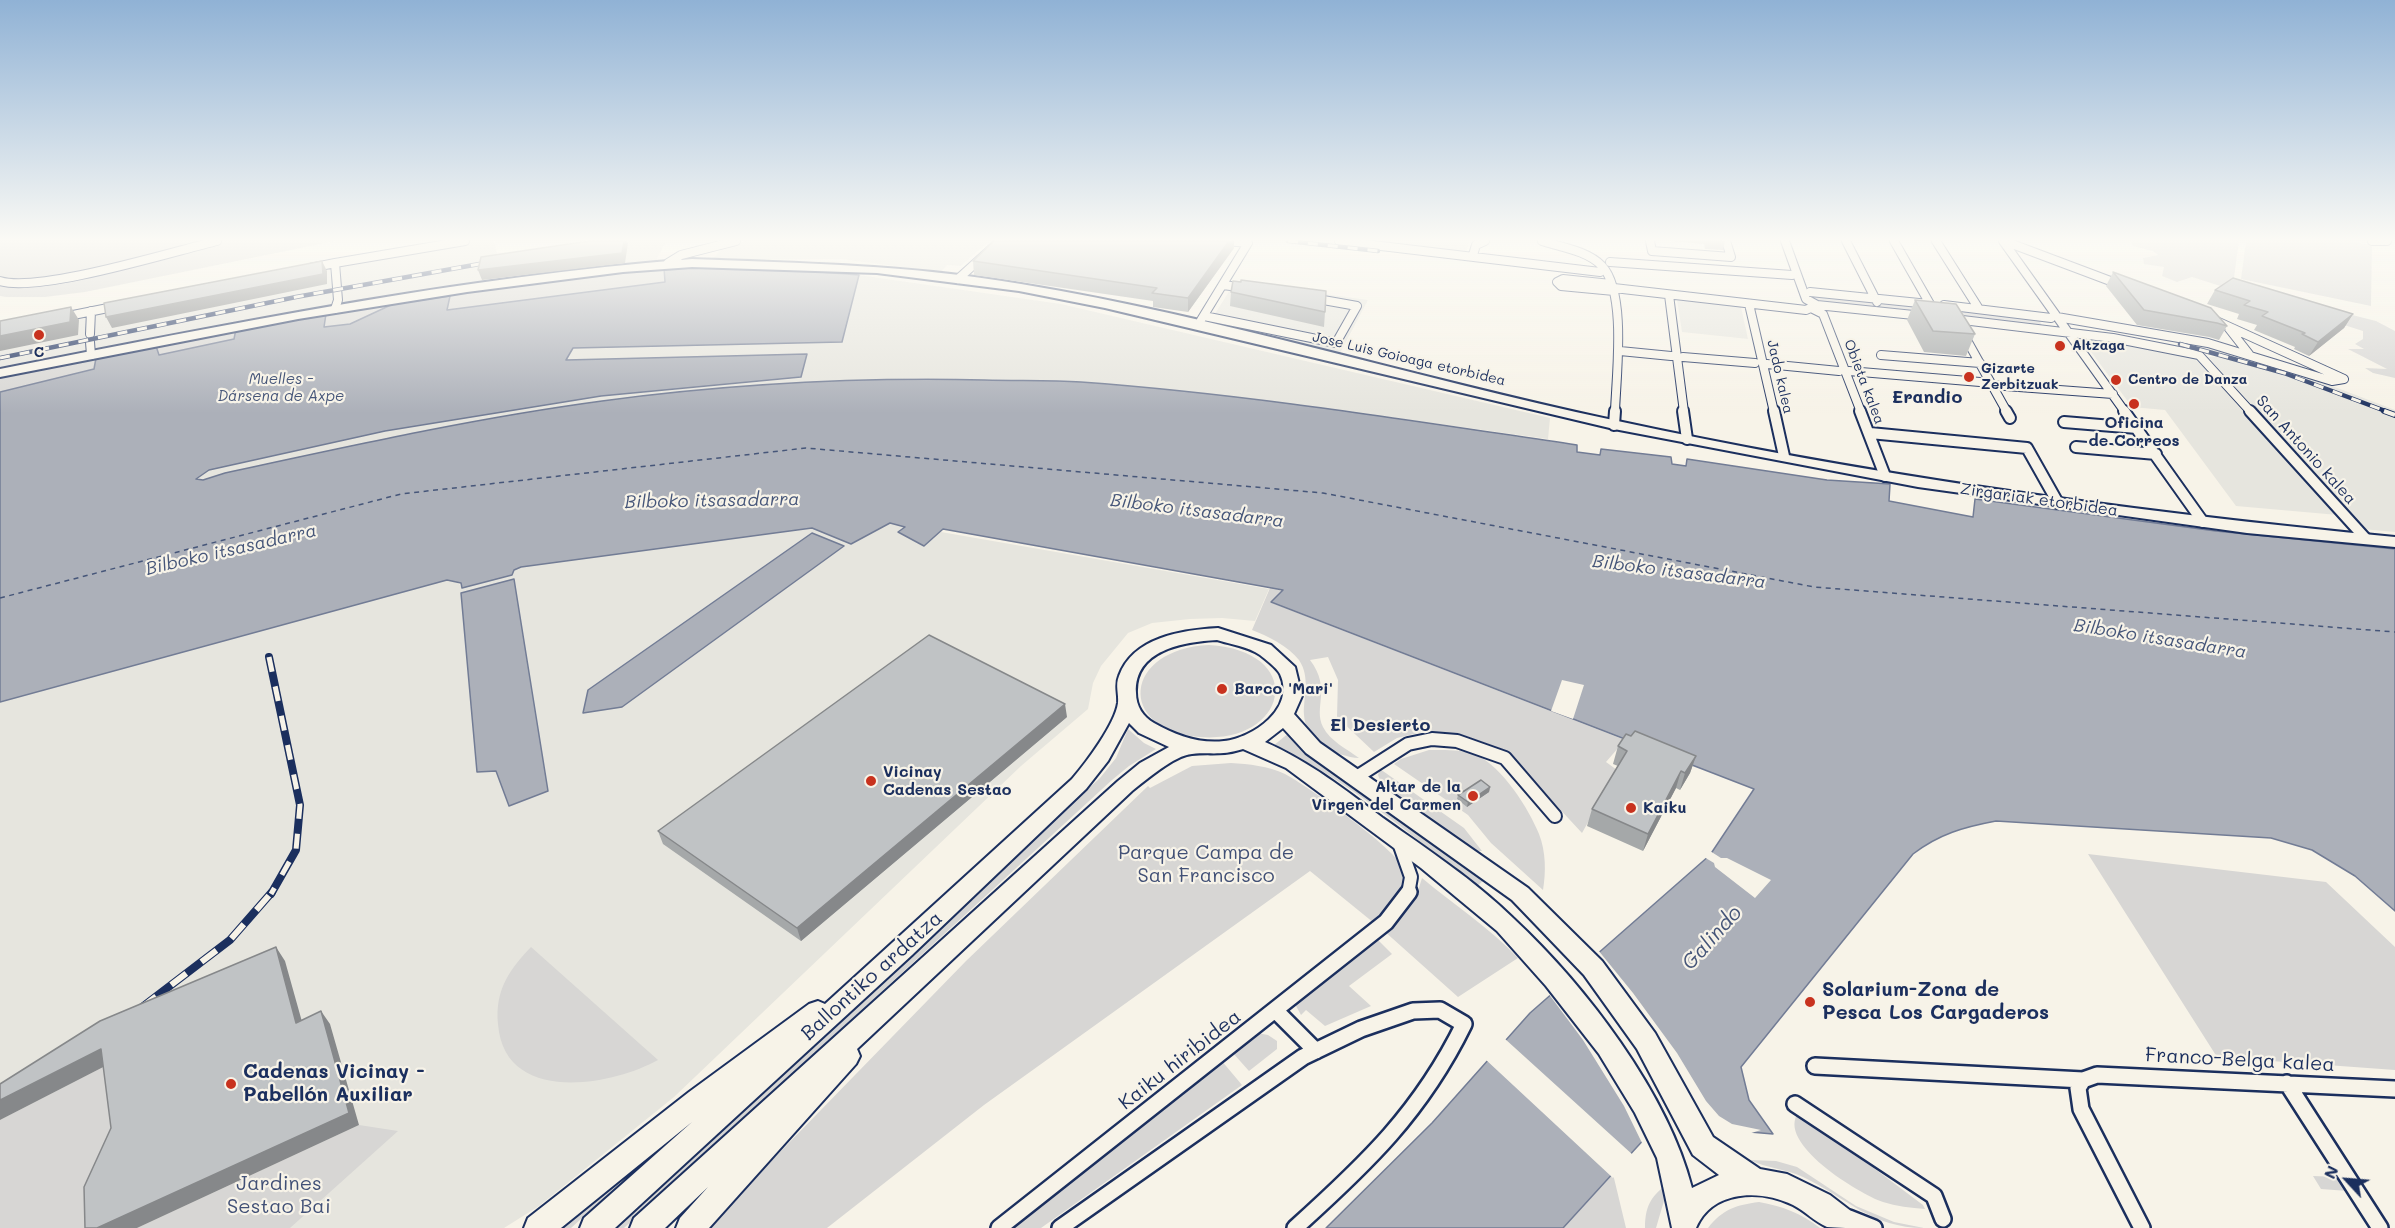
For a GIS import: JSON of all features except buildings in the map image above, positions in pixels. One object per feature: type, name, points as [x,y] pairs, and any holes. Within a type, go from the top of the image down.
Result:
[{"type":"main road","points":[[0,373],[91,344],[410,298]]},
{"type":"main road","name":"Jose Luis Goioaga etorbidea","points":[[1084,298],[1201,321],[1614,424],[1686,439]]},
{"type":"main road","name":"Zirgariak etorbidea","points":[[1686,439],[2058,503],[2203,522],[2395,542]]},
{"type":"main road","name":"Ballontiko ardatza","points":[[1218,634],[1244,639],[1266,649],[1283,663],[1292,680],[1293,699],[1285,717],[1269,732],[1247,743],[1228,747],[1187,747],[1160,738],[1139,723],[1127,705],[1125,686],[1132,668],[1146,653],[1167,641],[1192,635],[1218,634]]},
{"type":"main road","name":"Ballontiko ardatza","points":[[594,1228],[904,948],[1085,778],[1109,745],[1127,705]]},
{"type":"main road","points":[[1285,717],[1313,748],[1520,894],[1593,968],[1646,1041],[1703,1146],[1722,1161],[1755,1181],[1788,1189],[1840,1219]]},
{"type":"main road","points":[[1247,743],[1293,763],[1396,838],[1505,924],[1555,979],[1608,1046],[1644,1104],[1670,1156],[1684,1223]]},
{"type":"main road","name":"Ballontiko ardatza","points":[[644,1228],[1125,786],[1147,768],[1187,747]]},
{"type":"main road","points":[[538,1228],[698,1101],[904,948]]},
{"type":"main road","name":"Ballontiko ardatza","points":[[690,1228],[926,969]]},
{"type":"main road","points":[[1684,1223],[1702,1196],[1726,1184],[1755,1181]]},
{"type":"street","points":[[335,309],[338,298]]},
{"type":"street","points":[[1201,321],[1214,298]]},
{"type":"street","name":"Jose Luis Goioaga etorbidea","points":[[1201,321],[1223,320],[1336,344],[1357,306],[1312,298]]},
{"type":"street","points":[[1614,298],[1617,351],[1614,424]]},
{"type":"street","points":[[1670,298],[1686,439]]},
{"type":"street","points":[[1699,298],[1935,317]]},
{"type":"street","name":"Obieta kalea","points":[[1807,298],[1823,314],[1884,474]]},
{"type":"street","points":[[1875,298],[1880,309]]},
{"type":"street","points":[[1878,298],[2054,317],[2138,329],[2249,354],[2332,381],[2343,381],[2340,375],[2206,316]]},
{"type":"street","points":[[1927,298],[1930,304]]},
{"type":"street","points":[[1972,298],[1979,309]]},
{"type":"street","points":[[2041,298],[2113,394],[2203,522]]},
{"type":"street","points":[[57,318],[124,304]]},
{"type":"street","name":"Jado kalea","points":[[1749,304],[1784,456]]},
{"type":"street","points":[[1967,308],[1973,319]]},
{"type":"street","points":[[91,311],[91,344]]},
{"type":"street","points":[[1945,318],[2067,331]]},
{"type":"street","points":[[1955,319],[2010,418]]},
{"type":"street","points":[[2224,323],[2249,354]]},
{"type":"street","name":"San Antonio kalea","points":[[2067,331],[2149,344],[2199,355],[2366,539]]},
{"type":"street","points":[[1620,351],[1671,356]]},
{"type":"street","points":[[1881,355],[1980,363]]},
{"type":"street","points":[[1683,357],[1755,363]]},
{"type":"street","points":[[1767,364],[1839,371]]},
{"type":"street","points":[[1849,371],[1980,382]]},
{"type":"street","points":[[1992,385],[2113,394]]},
{"type":"street","points":[[2064,422],[2137,428]]},
{"type":"street","points":[[1870,433],[2027,448],[2058,503]]},
{"type":"street","points":[[2076,447],[2156,454]]},
{"type":"street","points":[[1355,778],[1408,744],[1432,740],[1457,741],[1505,758],[1555,816]]},
{"type":"street","name":"Kaiku hiribidea","points":[[999,1228],[1386,922],[1407,898],[1413,872],[1396,838]]},
{"type":"street","points":[[1060,1228],[1276,1076],[1316,1051],[1361,1029],[1413,1011],[1440,1010],[1464,1024],[1426,1096],[1379,1152],[1295,1228]]},
{"type":"street","points":[[1276,1011],[1316,1051]]},
{"type":"street","name":"Franco-Belga kalea","points":[[1815,1066],[2083,1080],[2097,1075],[2395,1089]]},
{"type":"street","points":[[2083,1080],[2078,1088],[2081,1109],[2142,1228]]},
{"type":"street","points":[[2287,1083],[2380,1228]]},
{"type":"street","points":[[1796,1104],[1934,1196],[1943,1220]]},
{"type":"street","points":[[1840,1219],[1874,1228]]},
{"type":"shaded area","points":[[132,298],[388,298],[146,340],[0,371],[0,324]]},
{"type":"shaded area","points":[[853,298],[1021,298],[1061,304],[1550,418],[1548,439],[1301,405],[1079,382],[916,378],[759,385],[600,401],[434,429],[225,473],[203,480],[196,479],[209,470],[385,431],[601,396],[800,378],[807,354],[566,360],[572,348],[841,342]]},
{"type":"shaded area","points":[[1225,298],[1368,300],[1339,355],[1208,325]]},
{"type":"shaded area","points":[[1677,300],[1741,307],[1748,339],[1682,332]]},
{"type":"shaded area","points":[[2080,337],[2198,357],[2338,515],[2236,506],[2165,410],[2132,407]]},
{"type":"shaded area","points":[[2178,339],[2314,379],[2395,410],[2395,532],[2362,529],[2208,357],[2225,357],[2178,346]]},
{"type":"shaded area","points":[[890,523],[905,527],[899,532],[924,546],[941,532],[1269,589],[1255,621],[1222,618],[1190,619],[1152,623],[1128,633],[1101,666],[1093,683],[1088,709],[1021,766],[674,1097],[539,1206],[504,1228],[0,1228],[0,702],[447,580],[456,580],[462,588],[521,567],[812,528],[851,544]]},
{"type":"green space","points":[[450,298],[538,298],[446,310]]},
{"type":"green space","points":[[1813,298],[1861,298],[2038,317],[2042,326],[1820,302]]},
{"type":"green space","points":[[2259,298],[2286,298],[2376,321],[2395,331],[2395,378],[2373,373],[2365,368],[2387,369],[2348,349],[2364,349],[2355,344],[2363,339],[2363,331]]},
{"type":"green space","points":[[2334,298],[2371,298],[2371,306]]},
{"type":"green space","points":[[393,304],[350,324],[323,327],[326,314]]},
{"type":"green space","points":[[236,329],[234,339],[159,355],[156,346]]},
{"type":"green space","points":[[96,358],[94,369],[0,392],[0,377]]},
{"type":"green space","points":[[1270,588],[1284,590],[1272,603],[1625,740],[1606,762],[1617,770],[1582,833],[1505,750],[1460,734],[1426,731],[1397,738],[1374,752],[1337,717],[1338,680],[1328,657],[1310,660],[1320,680],[1320,720],[1330,736],[1359,758],[1332,751],[1316,739],[1306,724],[1304,715],[1306,681],[1299,660],[1277,642],[1252,630]]},
{"type":"green space","points":[[1209,645],[1241,651],[1262,663],[1273,679],[1275,696],[1268,713],[1253,726],[1230,735],[1200,737],[1173,731],[1154,720],[1143,706],[1141,690],[1146,674],[1160,660],[1180,650]]},
{"type":"green space","points":[[1128,729],[1144,743],[1156,749],[1112,780],[624,1228],[610,1228],[1100,778],[1116,758]]},
{"type":"green space","points":[[1290,732],[1483,881],[1476,887],[1378,809],[1326,773],[1273,746]]},
{"type":"green space","points":[[1429,750],[1459,751],[1476,755],[1495,768],[1514,789],[1539,834],[1545,862],[1543,890],[1491,843],[1468,815],[1394,764],[1401,759]]},
{"type":"green space","name":"Parque Campa de San Francisco","points":[[1231,763],[1258,766],[1285,774],[1352,820],[1401,863],[1406,873],[1404,887],[1390,907],[1374,923],[1310,871],[984,1105],[827,1228],[706,1228],[966,961],[1148,786],[1150,788],[1192,766]]},
{"type":"green space","points":[[1380,769],[1464,828],[1482,851],[1473,851],[1383,787],[1378,775]]},
{"type":"green space","points":[[2088,854],[2326,882],[2395,947],[2395,1070],[2217,1057]]},
{"type":"green space","points":[[1422,878],[1483,926],[1518,958],[1458,997],[1383,930],[1417,894]]},
{"type":"green space","points":[[1375,937],[1392,954],[1349,986],[1371,1006],[1325,1026],[1306,1010],[1301,1015],[1295,1004],[1297,1000]]},
{"type":"green space","points":[[531,947],[658,1060],[613,1077],[587,1082],[562,1082],[538,1078],[519,1067],[505,1050],[498,1024],[499,1001],[505,981]]},
{"type":"green space","points":[[1257,1033],[1268,1035],[1277,1041],[1277,1049],[1249,1071],[1232,1052]]},
{"type":"green space","points":[[1221,1060],[1242,1085],[1041,1228],[1012,1228]]},
{"type":"green space","points":[[113,1062],[123,1141],[98,1228],[0,1228],[0,1120]]},
{"type":"green space","points":[[712,1101],[571,1228],[555,1228]]},
{"type":"green space","points":[[1799,1112],[1923,1205],[1925,1209],[1883,1202],[1839,1178],[1808,1152],[1798,1138],[1794,1124]]},
{"type":"green space","name":"Jardines Sestao Bai","points":[[359,1125],[398,1131],[290,1228],[137,1228]]},
{"type":"green space","points":[[1750,1160],[1776,1161],[1797,1167],[1856,1206],[1894,1222],[1924,1228],[1889,1223],[1874,1217],[1803,1177]]},
{"type":"green space","points":[[1613,1174],[1626,1228],[1563,1228]]},
{"type":"green space","points":[[2313,1176],[2339,1177],[2348,1191],[2321,1189]]},
{"type":"green space","points":[[1666,1185],[1666,1194],[1656,1228],[1645,1228],[1650,1204],[1656,1194]]},
{"type":"green space","points":[[1759,1202],[1791,1211],[1820,1228],[1708,1228],[1719,1216],[1730,1209]]},
{"type":"water","points":[[434,298],[450,298],[447,310],[538,298],[853,298],[842,342],[573,348],[566,360],[807,354],[801,377],[601,396],[385,431],[209,470],[196,479],[203,480],[225,473],[460,424],[650,395],[745,386],[841,381],[937,379],[1057,381],[1143,387],[1330,409],[1577,445],[1577,452],[1600,455],[1601,449],[1671,457],[1672,464],[1686,466],[1687,459],[1827,480],[1890,484],[1889,501],[1973,517],[1975,499],[2216,531],[2395,549],[2395,911],[2355,876],[2312,850],[2271,838],[1996,821],[1963,829],[1932,841],[1913,854],[1741,1067],[1749,1100],[1773,1134],[1658,1124],[1563,1228],[1326,1228],[1432,1123],[1530,1013],[1710,855],[1754,789],[1271,602],[1283,590],[943,529],[924,546],[898,532],[905,527],[890,523],[851,544],[812,528],[521,567],[514,570],[512,575],[462,588],[461,583],[447,580],[0,702],[0,392],[94,369],[96,358],[156,346],[159,355],[234,339],[236,329],[326,314],[324,327],[350,324],[393,304]]},
{"type":"water","points":[[812,533],[844,546],[622,707],[583,713],[588,690]]},
{"type":"water","points":[[514,579],[548,791],[509,806],[496,771],[477,772],[461,593]]},
{"type":"pier","points":[[1562,680],[1584,685],[1573,719],[1551,711]]},
{"type":"pier","points":[[1710,851],[1771,880],[1755,898],[1704,857]]},
{"type":"pier","points":[[1598,950],[1677,1053],[1706,1101],[1719,1116],[1732,1124],[1761,1130],[1745,1135],[1659,1127],[1643,1145],[1624,1106],[1583,1040],[1548,993]]},
{"type":"pier","points":[[1504,1038],[1633,1155],[1613,1178],[1485,1059]]},
{"type":"ferry route","points":[[0,598],[401,494],[806,448],[1323,493],[1814,587],[2395,632]]},
{"type":"railway","points":[[0,358],[290,298]]},
{"type":"railway","points":[[2180,344],[2284,373],[2388,412]]},
{"type":"railway","points":[[2384,411],[2395,415]]},
{"type":"railway","points":[[269,657],[300,805],[296,850],[271,894]]},
{"type":"railway","points":[[141,1008],[230,940],[272,892]]},
{"type":"place","name":"C","points":[[39,335]]},
{"type":"place","name":"Altzaga","points":[[2060,346]]},
{"type":"place","name":"Gizarte Zerbitzuak","points":[[1969,377]]},
{"type":"place","name":"Centro de Danza","points":[[2116,380]]},
{"type":"place","name":"Oficina de Correos","points":[[2134,404]]},
{"type":"place","name":"Barco 'Mari'","points":[[1222,689]]},
{"type":"place","name":"Vicinay Cadenas Sestao","points":[[871,781]]},
{"type":"place","name":"Altar de la Virgen del Carmen","points":[[1473,796]]},
{"type":"place","name":"Kaiku","points":[[1631,808]]},
{"type":"place","name":"Solarium-Zona de Pesca Los Cargaderos","points":[[1810,1002]]},
{"type":"place","name":"Cadenas Vicinay - Pabellón Auxiliar","points":[[231,1084]]},
{"type":"district","name":"Erandio","points":[[1927,397]]},
{"type":"district","name":"El Desierto","points":[[1380,725]]},
{"type":"water label","name":"Muelles - Dársena de Axpe","points":[[281,388]]},
{"type":"water label","name":"Bilboko itsasadarra","points":[[712,501]]},
{"type":"water label","name":"Bilboko itsasadarra","points":[[1197,511]]},
{"type":"water label","name":"Bilboko itsasadarra","points":[[231,550]]},
{"type":"water label","name":"Bilboko itsasadarra","points":[[1679,572]]},
{"type":"water label","name":"Bilboko itsasadarra","points":[[2160,639]]},
{"type":"water label","name":"Galindo","points":[[1712,938]]}]
